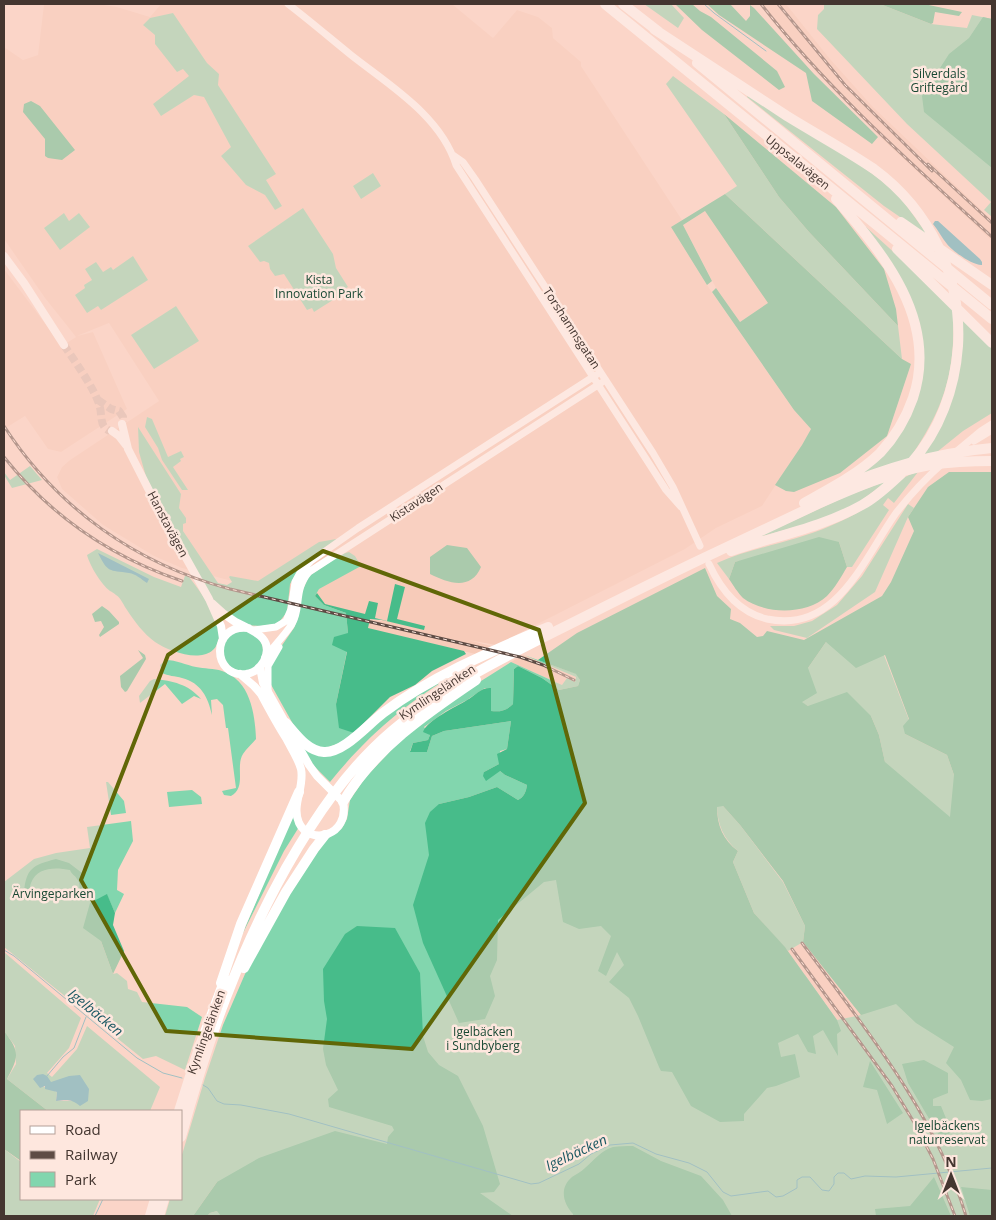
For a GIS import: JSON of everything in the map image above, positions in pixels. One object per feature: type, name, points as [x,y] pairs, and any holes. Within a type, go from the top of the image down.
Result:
[{"type":"highway","name":"Uppsalavägen","points":[[605,4],[992,319]]},
{"type":"highway","name":"Uppsalavägen","points":[[624,4],[992,305]]},
{"type":"highway","points":[[654,29],[875,170],[897,189],[921,217],[941,252],[952,281],[957,312],[958,337],[952,387],[937,424],[917,457],[885,489],[864,505],[836,519],[753,544],[676,571]]},
{"type":"highway","points":[[768,137],[882,236],[992,343]]},
{"type":"highway","points":[[804,503],[863,467],[889,442],[910,406],[919,361],[917,330],[904,292],[877,247],[831,192]]},
{"type":"highway","points":[[860,196],[992,285]]},
{"type":"highway","points":[[804,503],[886,469],[931,457],[992,448]]},
{"type":"highway","points":[[676,571],[807,509],[874,481],[928,466],[969,461],[992,461]]},
{"type":"highway","name":"Kymlingelänken","points":[[512,650],[548,628],[804,503]]},
{"type":"highway","name":"Kymlingelänken","points":[[179,1110],[249,926],[311,814],[375,737],[417,702],[452,679],[676,571]]},
{"type":"highway","points":[[286,723],[312,749],[324,752],[337,750],[388,708],[413,692],[495,659],[512,650]]},
{"type":"highway","points":[[343,802],[364,772],[406,731],[495,659]]},
{"type":"highway","points":[[214,1019],[226,964],[299,792]]},
{"type":"highway","points":[[214,1019],[263,931],[304,863],[325,835]]},
{"type":"highway","name":"Kymlingelänken","points":[[182,1133],[214,1019]]},
{"type":"highway","points":[[150,1216],[155,1200]]},
{"type":"highway","points":[[159,1216],[164,1200]]},
{"type":"main road","points":[[4,257],[30,291],[64,346]]},
{"type":"main road","name":"Hanstavägen","points":[[128,449],[122,423],[119,428],[111,431],[119,436],[128,449],[156,506],[209,599],[221,626],[223,638],[219,652],[222,661],[227,669],[240,674],[261,694],[296,758],[302,775],[297,810],[299,823],[311,834],[325,835]]},
{"type":"main road","name":"Hanstavägen","points":[[209,599],[228,616],[261,636],[265,644],[266,657]]},
{"type":"main road","points":[[223,638],[234,629],[251,629]]},
{"type":"main road","points":[[240,674],[251,673],[260,667],[266,657]]},
{"type":"main road","points":[[260,667],[263,684],[268,694],[317,776],[343,802],[344,812],[341,824],[331,833],[325,835]]},
{"type":"street","name":"Torshamnsgatan","points":[[288,4],[414,106],[431,123],[451,152],[456,165],[666,490],[681,507]]},
{"type":"street","name":"Torshamnsgatan","points":[[451,152],[463,162],[475,179],[658,460],[673,487],[700,546]]},
{"type":"street","name":"Kistavägen","points":[[251,629],[276,627],[286,621],[291,609],[295,582],[306,566],[388,509],[600,372]]},
{"type":"street","name":"Kistavägen","points":[[266,657],[292,623],[300,587],[308,572],[606,380]]},
{"type":"street","points":[[709,564],[725,592],[742,609],[758,616],[775,620],[789,620],[809,616],[828,606],[842,593],[858,573],[896,513],[932,474],[981,431],[992,424]]},
{"type":"street","points":[[961,448],[992,430]]},
{"type":"street","points":[[429,483],[434,490]]},
{"type":"street","points":[[388,509],[393,517]]},
{"type":"street","points":[[268,694],[268,666],[288,635],[292,623]]},
{"type":"highlighted area","points":[[323,551],[539,630],[585,803],[412,1049],[166,1031],[81,880],[168,655]]},
{"type":"shaded area","points":[[44,4],[98,4],[117,7],[150,17],[161,4],[452,4],[493,38],[517,10],[538,17],[552,28],[553,38],[581,62],[581,66],[682,220],[671,227],[707,285],[794,410],[811,429],[802,445],[762,506],[716,528],[685,549],[496,645],[468,640],[491,646],[480,655],[373,630],[368,628],[370,619],[382,620],[182,568],[154,556],[103,525],[62,489],[57,477],[62,467],[70,460],[159,401],[109,323],[77,336],[93,332],[127,409],[61,452],[48,449],[25,416],[4,429],[4,269],[62,346],[76,337],[45,298],[4,239],[4,47],[23,60],[38,55]]},
{"type":"shaded area","points":[[759,4],[786,4],[830,59],[873,107],[992,220],[992,241],[881,138],[817,73]]},
{"type":"shaded area","points":[[705,211],[769,303],[740,322],[716,288],[683,225]]},
{"type":"shaded area","points":[[523,655],[576,677],[575,682],[562,685],[511,662]]},
{"type":"shaded area","points":[[803,942],[861,1015],[837,1020],[788,951]]},
{"type":"green space","points":[[644,4],[671,4],[684,18],[678,28]]},
{"type":"green space","points":[[675,4],[692,4],[711,17],[777,71],[785,87],[779,90],[702,30]]},
{"type":"green space","points":[[707,4],[730,4],[746,21],[750,16],[750,5],[754,8],[814,74],[878,137],[872,144],[812,101],[806,73],[719,15]]},
{"type":"green space","name":"Silverdals Griftegård","points":[[824,4],[880,4],[931,24],[967,28],[972,15],[992,19],[992,217],[984,210],[991,202],[907,124],[817,29],[818,15],[824,9]]},
{"type":"green space","points":[[880,4],[924,4],[962,12],[959,16],[935,12],[933,23],[931,24]]},
{"type":"green space","points":[[173,13],[207,63],[219,74],[218,85],[276,174],[266,180],[282,206],[275,210],[265,195],[246,185],[221,156],[231,147],[204,97],[194,95],[161,116],[153,104],[189,76],[183,69],[177,72],[155,44],[155,35],[143,25],[150,18]]},
{"type":"green space","points":[[983,17],[992,19],[992,168],[924,112],[922,96],[949,54],[969,38]]},
{"type":"green space","points":[[673,76],[724,114],[779,197],[809,232],[898,326],[902,359],[725,194],[737,186],[666,84]]},
{"type":"green space","points":[[749,94],[852,159],[882,181],[901,198],[929,237],[884,206],[747,97]]},
{"type":"green space","points":[[31,101],[40,106],[75,150],[62,160],[45,156],[45,139],[23,112],[24,104]]},
{"type":"green space","points":[[724,114],[836,207],[884,269],[896,309],[898,326],[809,232],[779,197]]},
{"type":"green space","points":[[373,173],[381,186],[361,199],[353,186]]},
{"type":"green space","points":[[725,194],[902,359],[911,364],[887,436],[840,473],[794,492],[786,491],[775,485],[811,429],[794,410],[712,292],[716,288],[740,322],[768,303],[705,211],[683,225],[712,281],[707,285],[671,227]]},
{"type":"green space","name":"Kista Innovation Park","points":[[303,208],[333,254],[336,268],[348,287],[342,290],[344,293],[314,312],[312,308],[307,310],[284,274],[275,276],[270,269],[269,263],[260,262],[248,246]]},
{"type":"green space","points":[[64,213],[69,221],[79,213],[90,227],[60,250],[44,228]]},
{"type":"green space","points":[[866,227],[953,306],[953,349],[946,386],[940,403],[932,421],[910,458],[861,474],[914,402],[917,323]]},
{"type":"green space","points":[[133,256],[148,280],[101,310],[98,306],[87,313],[75,295],[85,288],[84,285],[92,280],[85,269],[96,262],[103,272],[111,267],[113,270]]},
{"type":"green space","points":[[176,306],[199,341],[154,369],[131,335]]},
{"type":"green space","points":[[961,314],[992,347],[992,413],[963,431],[937,452],[921,455],[947,409]]},
{"type":"green space","points":[[147,417],[152,419],[168,457],[181,451],[184,457],[173,467],[188,490],[182,490],[162,460],[158,448],[145,427]]},
{"type":"green space","points":[[138,427],[181,494],[179,508],[186,518],[186,523],[183,524],[183,531],[218,583],[227,585],[232,582],[230,576],[258,581],[319,542],[336,539],[335,542],[298,570],[290,584],[287,612],[280,621],[275,624],[261,626],[247,625],[240,622],[216,603],[208,593],[147,480],[139,452]]},
{"type":"green space","points":[[30,466],[42,480],[12,488],[4,472],[10,480]]},
{"type":"green space","points":[[918,472],[894,503],[888,498],[883,505],[889,510],[852,567],[847,567],[839,542],[735,562],[729,579],[717,563],[731,557],[816,532],[837,523],[871,504],[903,479]]},
{"type":"green space","points":[[949,472],[992,472],[992,1099],[982,1101],[970,1100],[961,1080],[946,1063],[954,1047],[916,1023],[896,1004],[861,1015],[803,942],[805,926],[783,881],[723,806],[717,807],[718,820],[728,842],[738,851],[733,862],[754,913],[785,947],[837,1020],[841,1031],[837,1034],[838,1056],[823,1030],[813,1036],[816,1054],[808,1052],[798,1034],[778,1043],[781,1057],[795,1054],[800,1077],[767,1088],[744,1114],[744,1121],[720,1122],[691,1106],[672,1072],[661,1071],[629,998],[609,982],[624,965],[617,952],[606,976],[598,971],[611,936],[601,926],[579,929],[563,922],[556,880],[544,882],[498,920],[497,960],[490,976],[495,996],[485,1019],[459,1023],[423,943],[413,905],[429,855],[425,823],[430,812],[439,804],[469,797],[497,787],[518,800],[524,794],[527,785],[500,771],[486,781],[483,776],[484,772],[499,764],[497,754],[507,749],[511,721],[444,731],[432,736],[427,752],[410,752],[413,743],[428,740],[430,735],[423,732],[426,727],[442,714],[487,688],[491,688],[491,711],[505,710],[513,704],[514,669],[518,666],[542,678],[559,690],[578,686],[580,680],[576,674],[538,660],[577,633],[705,568],[717,596],[731,609],[730,619],[740,623],[757,637],[763,636],[767,631],[804,640],[882,596],[891,582],[914,531],[908,517],[928,487]],"holes":[[[826,642],[856,668],[885,655],[909,719],[903,726],[905,734],[947,755],[954,775],[950,817],[885,762],[879,735],[871,716],[847,692],[808,706],[802,702],[817,693],[808,668]]]},
{"type":"green space","points":[[889,480],[855,505],[832,517],[756,538],[847,496]]},
{"type":"green space","points":[[908,504],[914,508],[908,517],[875,592],[807,638],[774,630],[770,626],[794,626],[812,621],[837,605],[862,576]]},
{"type":"green space","points":[[819,537],[839,542],[847,567],[833,590],[827,596],[808,607],[786,610],[763,608],[743,598],[729,579],[735,562]]},
{"type":"green space","points":[[447,545],[467,548],[481,567],[477,575],[465,582],[458,583],[430,574],[430,557]]},
{"type":"green space","points":[[97,549],[154,577],[181,587],[186,573],[208,604],[217,621],[219,637],[216,647],[210,652],[201,655],[192,655],[171,650],[151,639],[136,623],[119,598],[103,584],[96,574],[87,555]]},
{"type":"green space","points":[[349,552],[355,556],[361,566],[319,589],[315,596],[324,605],[346,613],[347,651],[336,704],[354,733],[343,742],[323,749],[309,743],[293,724],[269,681],[269,666],[294,628],[298,618],[301,594],[309,576],[342,554]]},
{"type":"green space","points":[[395,584],[405,587],[397,619],[425,626],[424,630],[370,619],[368,628],[464,651],[466,654],[432,671],[415,685],[390,697],[354,733],[339,728],[336,704],[347,652],[332,645],[334,637],[348,633],[346,613],[324,605],[315,596],[317,593],[325,604],[365,614],[369,601],[378,603],[375,618],[387,621]]},
{"type":"green space","points":[[102,606],[109,611],[119,624],[100,637],[99,635],[104,627],[101,621],[95,622],[92,614]]},
{"type":"green space","points":[[239,631],[247,631],[254,634],[260,640],[263,651],[260,662],[254,668],[247,671],[239,671],[232,668],[226,662],[223,655],[223,647],[226,640],[232,634]]},
{"type":"green space","name":"Igelbäcken i Sundbyberg","points":[[826,642],[884,655],[909,720],[905,734],[947,755],[954,775],[992,790],[992,1216],[207,1216],[217,1211],[217,1182],[193,1216],[165,1216],[170,1200],[182,1200],[182,1155],[223,1025],[245,974],[279,911],[325,840],[342,828],[347,819],[350,800],[365,778],[414,729],[462,693],[511,662],[562,685],[567,678],[575,682],[576,677],[524,655],[577,674],[580,680],[578,686],[559,690],[542,678],[518,666],[514,669],[513,704],[508,708],[491,711],[491,688],[485,688],[446,711],[424,727],[430,735],[428,740],[413,743],[410,751],[427,752],[432,736],[444,731],[511,721],[507,749],[500,751],[499,764],[484,772],[500,771],[527,785],[524,794],[518,800],[497,787],[469,797],[439,804],[805,975],[837,1020],[861,1015],[819,962],[885,762],[879,735],[871,716],[808,706],[801,702],[808,668]]},
{"type":"green space","points":[[138,650],[145,655],[146,659],[125,692],[121,687],[120,676],[143,658]]},
{"type":"green space","points":[[166,660],[222,671],[231,675],[245,690],[252,708],[256,739],[243,754],[240,765],[240,782],[236,792],[231,796],[224,795],[222,791],[236,788],[223,705],[217,699],[211,700],[212,715],[206,697],[199,687],[189,680],[162,673],[160,665]]},
{"type":"green space","points":[[458,672],[421,696],[389,721],[359,749],[330,782],[314,766],[301,746],[323,754],[392,709]]},
{"type":"green space","points":[[154,679],[180,684],[191,690],[201,699],[194,696],[182,704],[165,684],[140,703],[139,696],[150,681]]},
{"type":"green space","points":[[106,782],[124,801],[126,813],[111,815]]},
{"type":"green space","points":[[192,790],[201,797],[202,804],[169,807],[167,792]]},
{"type":"green space","points":[[717,806],[723,806],[740,825],[783,882],[805,926],[803,942],[788,951],[754,913],[733,862],[738,851],[722,831],[718,819]]},
{"type":"green space","points":[[293,813],[299,827],[284,851],[242,935]]},
{"type":"green space","name":"Ärvingeparken","points":[[131,821],[133,841],[118,870],[117,890],[124,894],[115,913],[107,895],[101,941],[113,974],[117,973],[127,981],[128,989],[137,992],[142,1002],[187,1007],[202,1017],[185,1070],[156,1056],[143,1059],[4,947],[4,882],[34,859],[56,853],[90,848],[87,827]]},
{"type":"green space","points":[[56,859],[69,863],[82,873],[84,893],[79,893],[79,883],[70,870],[47,869],[34,878],[28,895],[24,893],[27,878],[32,869],[42,863]]},
{"type":"green space","points":[[107,894],[115,913],[113,925],[124,951],[113,974],[101,941],[83,928],[90,903]]},
{"type":"green space","points":[[357,926],[395,928],[420,973],[423,1036],[428,1052],[439,1065],[458,1076],[483,1126],[500,1184],[494,1192],[480,1193],[513,1216],[221,1216],[217,1211],[207,1216],[193,1216],[217,1182],[259,1158],[335,1131],[387,1144],[388,1137],[394,1130],[392,1126],[329,1107],[328,1099],[338,1090],[326,1065],[323,1049],[327,1019],[324,1001],[323,969],[345,934]]},
{"type":"green space","points":[[4,952],[81,1018],[69,1048],[47,1073],[52,1077],[77,1049],[87,1026],[160,1087],[150,1110],[47,1110],[7,1079],[16,1064],[15,1046],[4,1031]],"holes":[[[59,1080],[74,1101],[56,1101],[57,1092],[42,1086]]]},
{"type":"green space","points":[[4,1031],[13,1044],[16,1054],[14,1065],[7,1079],[47,1110],[20,1110],[20,1160],[4,1149]]},
{"type":"green space","name":"Igelbäckens naturreservat","points":[[924,1060],[948,1073],[948,1093],[933,1099],[933,1106],[941,1106],[950,1128],[948,1145],[944,1144],[908,1083],[902,1064]]},
{"type":"green space","points":[[870,1061],[903,1113],[887,1124],[877,1090],[863,1087]]},
{"type":"green space","points":[[633,1146],[661,1161],[701,1176],[723,1200],[732,1216],[573,1216],[564,1196],[565,1186],[568,1181],[605,1151],[613,1147]]},
{"type":"green space","points":[[4,1149],[20,1161],[20,1200],[100,1200],[93,1216],[4,1216]]},
{"type":"green space","points":[[934,1177],[951,1216],[876,1216],[875,1209],[910,1206]]},
{"type":"green space","points":[[961,1187],[992,1190],[992,1216],[970,1216]]},
{"type":"water","points":[[935,221],[938,221],[980,259],[982,265],[969,261],[950,247],[933,224]]},
{"type":"water","points":[[98,553],[149,579],[147,583],[134,574],[113,571],[104,564]]},
{"type":"water","points":[[43,1074],[51,1082],[69,1076],[80,1075],[89,1089],[88,1101],[80,1106],[69,1100],[56,1101],[57,1092],[45,1089],[45,1086],[40,1088],[33,1079],[37,1075]]},
{"type":"waterway","points":[[704,4],[766,51]]},
{"type":"waterway","name":"Igelbäcken","points":[[4,950],[14,956],[137,1058],[163,1073],[182,1078]]},
{"type":"waterway","points":[[47,1076],[63,1057],[74,1048],[86,1017]]},
{"type":"waterway","name":"Igelbäcken","points":[[203,1085],[208,1088],[217,1101],[224,1104],[241,1105],[289,1114],[531,1184],[539,1183],[579,1164],[591,1154],[610,1145],[633,1143],[656,1154],[689,1163],[707,1172],[723,1192],[731,1196],[768,1191],[776,1197],[783,1196],[797,1188],[797,1180],[802,1177],[810,1177],[822,1190],[829,1191],[834,1184],[834,1177],[838,1173],[844,1173],[851,1179],[865,1176],[896,1177],[992,1168]]},
{"type":"waterway","points":[[95,1216],[103,1200]]},
{"type":"tunnel","points":[[64,345],[93,390],[100,408],[102,423],[110,431]]},
{"type":"tunnel","points":[[98,400],[111,409],[119,411],[123,417],[123,422]]},
{"type":"railway","points":[[761,4],[814,67],[901,154],[992,237]]},
{"type":"railway","points":[[778,4],[845,85],[932,171]]},
{"type":"railway","points":[[928,164],[992,223]]},
{"type":"railway","points":[[4,426],[25,456],[48,483],[74,507],[102,529],[162,565],[230,589],[520,657],[543,665],[574,680]]},
{"type":"railway","points":[[4,457],[41,497],[84,532],[131,560],[182,581]]},
{"type":"railway","points":[[802,943],[850,1007],[917,1107],[953,1178],[966,1216]]},
{"type":"railway","points":[[792,949],[892,1086],[933,1159],[955,1216]]}]
